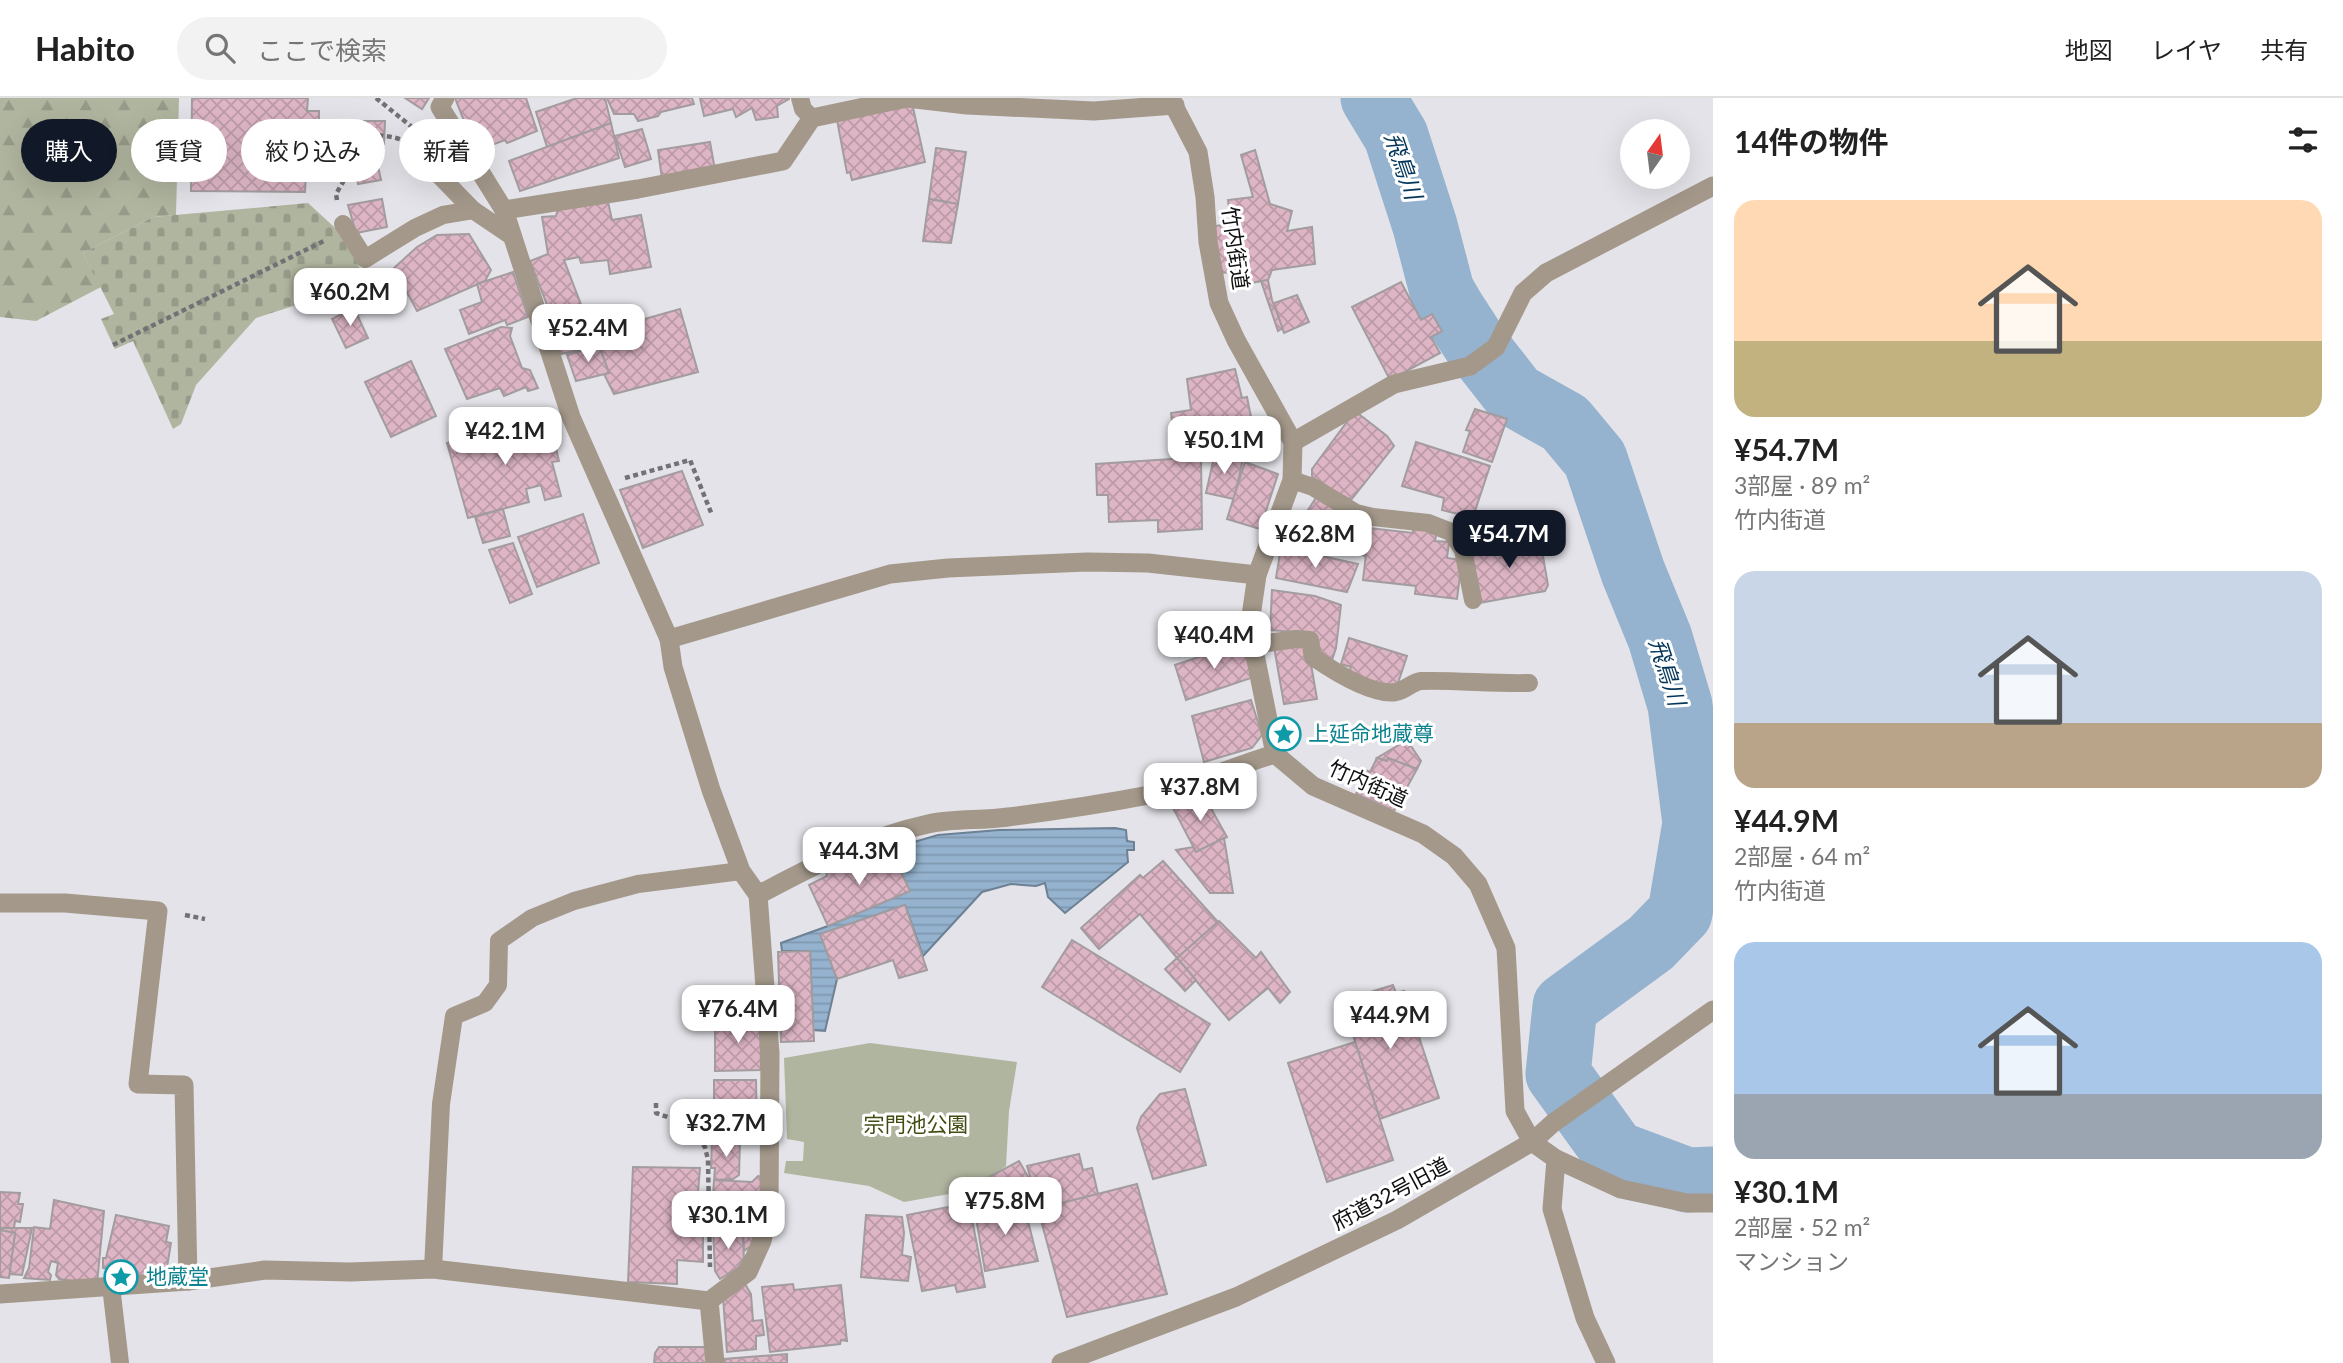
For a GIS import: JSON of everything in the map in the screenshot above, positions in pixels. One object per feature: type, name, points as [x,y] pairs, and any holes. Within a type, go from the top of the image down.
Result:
[{"type":"street","points":[[0,1294],[188,1281],[265,1270],[350,1272],[433,1269],[713,1298],[748,1272],[762,1241],[769,1208],[770,1053],[758,895],[741,871],[707,778],[674,667],[669,639],[571,417],[504,210],[440,107],[445,98]]},
{"type":"street","points":[[504,210],[638,189],[783,160],[812,118],[907,98],[970,105],[1094,111],[1173,102]]},
{"type":"street","name":"竹内街道","points":[[1173,102],[1198,152],[1208,242],[1219,303],[1236,340],[1293,442]]},
{"type":"street","points":[[758,895],[827,858],[887,834],[932,823],[1006,818],[1151,794],[1275,754],[1253,645],[1251,616],[1257,575],[1292,480],[1293,442],[1394,384],[1470,366],[1496,347],[1523,293],[1546,273],[1713,186]]},
{"type":"street","points":[[669,639],[890,574],[961,567],[1087,562],[1148,563],[1257,575]]},
{"type":"street","name":"竹内街道","points":[[1275,754],[1313,786],[1378,812],[1423,834],[1454,856],[1478,884],[1506,948],[1515,1111],[1532,1142]]},
{"type":"street","points":[[0,903],[65,903],[158,911],[138,1084],[184,1085],[188,1281]]},
{"type":"street","name":"府道32号旧道","points":[[1061,1363],[1236,1297],[1397,1220],[1532,1142],[1553,1123],[1713,1010]]},
{"type":"street","points":[[1532,1142],[1556,1159],[1621,1189],[1687,1203],[1713,1203]]},
{"type":"street","points":[[1556,1159],[1552,1209],[1585,1318],[1606,1363]]},
{"type":"street","points":[[713,1298],[715,1363]]},
{"type":"lane","points":[[800,98],[803,109],[812,118]]},
{"type":"lane","points":[[445,182],[473,211],[513,236]]},
{"type":"lane","points":[[345,228],[365,259],[415,228],[443,215],[473,211]]},
{"type":"lane","points":[[1292,480],[1313,487],[1356,513],[1428,523],[1451,532],[1463,550],[1473,600]]},
{"type":"lane","points":[[1253,645],[1310,639],[1313,657],[1342,677],[1363,686],[1394,693],[1417,681],[1529,683]]},
{"type":"lane","points":[[433,1269],[441,1104],[454,1016],[485,1003],[498,985],[499,941],[532,918],[574,901],[638,884],[741,871]]},
{"type":"lane","points":[[111,1286],[120,1363]]},
{"type":"path","points":[[376,98],[402,119]]},
{"type":"path","points":[[113,345],[345,228],[336,194],[343,182]]},
{"type":"path","points":[[601,484],[690,460],[712,515]]},
{"type":"path","points":[[656,1103],[656,1113],[679,1121],[705,1147],[708,1160],[709,1252],[713,1298]]},
{"type":"green space","points":[[0,98],[179,98],[178,119],[131,119],[131,182],[177,182],[176,215],[153,217],[83,253],[101,287],[36,321],[0,317]]},
{"type":"green space","points":[[308,203],[344,236],[365,279],[349,288],[256,318],[196,385],[181,424],[173,429],[133,341],[115,349],[101,319],[114,314],[83,253],[153,217]]},
{"type":"green space","name":"宗門池公園","points":[[870,1043],[1017,1062],[1009,1111],[1006,1166],[972,1190],[904,1202],[869,1186],[784,1173],[786,1161],[803,1161],[804,1142],[787,1139],[784,1058]]},
{"type":"water","points":[[999,830],[1126,830],[1127,841],[1134,842],[1134,850],[1127,850],[1128,862],[1065,913],[1048,897],[1045,883],[1036,886],[1011,884],[982,892],[923,956],[905,905],[821,934],[837,979],[825,1031],[813,1030],[810,951],[782,951],[781,943],[909,891],[890,849],[938,835]]},
{"type":"building","points":[[192,98],[308,98],[307,111],[319,111],[319,119],[241,119],[241,182],[306,182],[305,192],[191,191],[191,182],[227,182],[227,119],[192,119]]},
{"type":"building","points":[[405,98],[429,98],[422,109]]},
{"type":"building","points":[[455,98],[526,98],[537,131],[507,143],[505,140],[495,144],[495,119],[463,119]]},
{"type":"building","points":[[577,98],[605,98],[611,123],[547,147],[536,112]]},
{"type":"building","points":[[607,98],[692,98],[694,104],[638,121],[634,114],[614,114]]},
{"type":"building","points":[[700,98],[789,99],[777,106],[778,117],[756,120],[752,108],[736,117],[733,109],[704,116]]},
{"type":"building","points":[[912,103],[925,162],[852,180],[850,172],[847,173],[837,120]]},
{"type":"building","points":[[611,123],[619,158],[520,191],[509,161]]},
{"type":"building","points":[[642,129],[651,159],[625,167],[615,136]]},
{"type":"building","points":[[710,142],[715,170],[662,179],[658,150]]},
{"type":"building","points":[[936,148],[966,152],[958,204],[929,199]]},
{"type":"building","points":[[1255,150],[1270,204],[1292,211],[1287,231],[1312,227],[1315,264],[1272,270],[1268,280],[1250,283],[1248,271],[1221,273],[1214,226],[1231,224],[1228,200],[1253,197],[1241,155]]},
{"type":"building","points":[[382,199],[387,227],[356,233],[348,205]]},
{"type":"building","points":[[929,199],[958,204],[951,243],[923,241]]},
{"type":"building","points":[[608,202],[612,220],[641,215],[651,267],[610,274],[608,260],[581,263],[579,257],[564,260],[582,307],[551,315],[530,261],[548,254],[542,217],[556,216],[558,209]]},
{"type":"building","points":[[469,234],[491,270],[485,281],[417,311],[394,268],[417,247],[437,235]]},
{"type":"building","points":[[513,272],[528,317],[507,325],[505,320],[469,334],[460,310],[482,302],[477,284]]},
{"type":"building","points":[[1268,280],[1272,300],[1283,328],[1278,331],[1261,281]]},
{"type":"building","points":[[1401,282],[1421,320],[1432,314],[1442,331],[1431,337],[1440,353],[1390,380],[1352,307]]},
{"type":"building","points":[[1297,295],[1309,322],[1284,333],[1274,303]]},
{"type":"building","points":[[582,307],[591,348],[561,354],[551,315]]},
{"type":"building","points":[[354,308],[368,338],[346,348],[332,319]]},
{"type":"building","points":[[680,309],[698,372],[614,394],[604,374],[609,373],[595,333]]},
{"type":"building","points":[[501,327],[512,328],[510,336],[522,368],[530,370],[538,388],[528,391],[526,387],[504,396],[500,388],[467,399],[445,349]]},
{"type":"building","points":[[599,346],[609,373],[576,381],[567,355]]},
{"type":"building","points":[[411,361],[436,416],[391,437],[365,382]]},
{"type":"building","points":[[1235,369],[1242,398],[1247,397],[1252,422],[1244,423],[1248,441],[1197,450],[1194,434],[1174,437],[1171,413],[1191,410],[1187,379]]},
{"type":"building","points":[[1475,409],[1507,419],[1492,462],[1463,452],[1470,431],[1466,430]]},
{"type":"building","points":[[1355,411],[1387,436],[1394,446],[1351,500],[1315,482],[1312,469]]},
{"type":"building","points":[[538,417],[542,434],[552,431],[559,461],[552,462],[561,496],[545,500],[541,485],[526,489],[529,502],[468,518],[447,443]]},
{"type":"building","points":[[1416,442],[1490,466],[1470,526],[1455,522],[1458,514],[1442,510],[1444,498],[1402,486]]},
{"type":"building","points":[[1215,453],[1243,459],[1234,499],[1206,493]]},
{"type":"building","points":[[1201,457],[1202,529],[1158,532],[1158,520],[1109,522],[1108,495],[1097,495],[1096,464]]},
{"type":"building","points":[[1245,462],[1278,474],[1260,529],[1227,519]]},
{"type":"building","points":[[682,471],[703,525],[643,548],[620,490]]},
{"type":"building","points":[[1317,496],[1369,528],[1366,557],[1301,521]]},
{"type":"building","points":[[503,509],[510,536],[483,543],[475,517]]},
{"type":"building","points":[[583,514],[599,563],[537,587],[518,537]]},
{"type":"building","points":[[1369,528],[1413,533],[1413,528],[1437,530],[1435,541],[1449,542],[1447,558],[1462,560],[1457,599],[1415,594],[1416,586],[1363,580]]},
{"type":"building","points":[[1524,535],[1526,542],[1540,539],[1548,585],[1545,591],[1479,603],[1467,554],[1504,548],[1502,540]]},
{"type":"building","points":[[513,543],[532,594],[510,603],[489,550]]},
{"type":"building","points":[[1281,547],[1358,564],[1347,592],[1276,578]]},
{"type":"building","points":[[1272,590],[1315,596],[1341,605],[1332,660],[1316,651],[1315,634],[1270,630]]},
{"type":"building","points":[[1349,638],[1407,656],[1396,689],[1349,673],[1351,667],[1341,664]]},
{"type":"building","points":[[1307,641],[1317,699],[1284,704],[1274,647]]},
{"type":"building","points":[[1241,643],[1254,677],[1186,700],[1175,665]]},
{"type":"building","points":[[1251,700],[1262,735],[1252,748],[1204,762],[1192,716]]},
{"type":"building","points":[[1407,740],[1421,761],[1417,769],[1388,758],[1387,761],[1377,758]]},
{"type":"building","points":[[1377,758],[1387,761],[1388,758],[1417,769],[1394,811],[1356,794],[1366,770],[1370,772]]},
{"type":"building","points":[[1203,794],[1227,837],[1196,852],[1173,808]]},
{"type":"building","points":[[1224,838],[1233,893],[1210,893],[1176,850],[1193,847],[1196,852]]},
{"type":"building","points":[[890,849],[910,891],[828,926],[809,885],[827,876],[826,870],[849,859],[850,865]]},
{"type":"building","points":[[1163,861],[1218,922],[1177,958],[1140,914],[1099,949],[1081,928],[1140,875],[1143,878]]},
{"type":"building","points":[[905,905],[927,970],[899,978],[893,960],[837,979],[820,934]]},
{"type":"building","points":[[1219,921],[1256,958],[1261,952],[1290,992],[1280,1003],[1268,988],[1229,1020],[1177,958]]},
{"type":"building","points":[[1072,940],[1210,1024],[1180,1072],[1042,987]]},
{"type":"building","points":[[810,951],[814,1041],[781,1042],[778,952]]},
{"type":"building","points":[[1177,958],[1196,980],[1185,991],[1165,969]]},
{"type":"building","points":[[1393,985],[1396,993],[1404,991],[1439,1098],[1380,1119],[1342,1001]]},
{"type":"building","points":[[715,1020],[760,1020],[761,1070],[715,1071]]},
{"type":"building","points":[[1355,1042],[1393,1160],[1327,1182],[1288,1063]]},
{"type":"building","points":[[714,1080],[756,1080],[757,1136],[714,1136]]},
{"type":"building","points":[[1185,1089],[1206,1165],[1153,1179],[1137,1128],[1141,1117],[1160,1094]]},
{"type":"building","points":[[712,1139],[740,1140],[739,1175],[733,1179],[714,1180],[715,1168],[711,1168]]},
{"type":"building","points":[[1079,1154],[1083,1170],[1092,1168],[1098,1194],[1032,1211],[1025,1184],[1032,1183],[1027,1166]]},
{"type":"building","points":[[1019,1161],[1030,1180],[998,1197],[987,1178]]},
{"type":"building","points":[[633,1167],[700,1168],[698,1192],[703,1192],[703,1262],[677,1260],[677,1284],[628,1282]]},
{"type":"building","points":[[758,1176],[762,1177],[759,1216],[751,1246],[744,1251],[743,1226],[737,1222],[723,1222],[711,1226],[714,1180],[752,1182]]},
{"type":"building","points":[[1137,1184],[1167,1294],[1067,1317],[1038,1209]]},
{"type":"building","points":[[0,1192],[20,1193],[18,1204],[23,1204],[20,1222],[15,1221],[14,1228],[0,1228]]},
{"type":"building","points":[[54,1200],[104,1211],[97,1284],[59,1279],[56,1275],[58,1263],[51,1261],[48,1272],[51,1275],[50,1280],[24,1278],[29,1268],[34,1227],[50,1229]]},
{"type":"building","points":[[1023,1201],[1038,1261],[985,1271],[975,1212]]},
{"type":"building","points":[[969,1203],[985,1287],[957,1292],[955,1285],[922,1291],[907,1215]]},
{"type":"building","points":[[116,1215],[169,1226],[166,1242],[171,1243],[166,1273],[136,1277],[103,1268],[103,1258],[106,1258]]},
{"type":"building","points":[[866,1215],[902,1217],[902,1255],[911,1257],[908,1281],[861,1277]]},
{"type":"building","points":[[0,1228],[32,1228],[22,1275],[9,1274],[15,1233]]},
{"type":"building","points":[[742,1228],[744,1258],[738,1268],[720,1279],[715,1271],[713,1230]]},
{"type":"building","points":[[0,1230],[15,1233],[9,1278],[0,1277]]},
{"type":"building","points":[[745,1284],[751,1294],[753,1321],[762,1320],[764,1335],[756,1336],[756,1349],[727,1352],[723,1297]]},
{"type":"building","points":[[793,1284],[794,1290],[841,1285],[847,1341],[770,1352],[762,1287]]},
{"type":"building","points":[[659,1347],[707,1347],[707,1363],[654,1363]]},
{"type":"building","points":[[787,1354],[787,1363],[724,1363],[724,1359]]},
{"type":"waterway","name":"飛鳥川","points":[[1373,98],[1396,136],[1425,226],[1442,291],[1453,310],[1475,344],[1515,395],[1565,423],[1595,459],[1633,572],[1660,638],[1680,705],[1695,823],[1680,913],[1651,943],[1565,1006],[1558,1074],[1615,1153],[1687,1180],[1713,1179]]},
{"type":"place","name":"上延命地蔵尊","points":[[1284,734]]},
{"type":"place","name":"地蔵堂","points":[[121,1277]]}]
